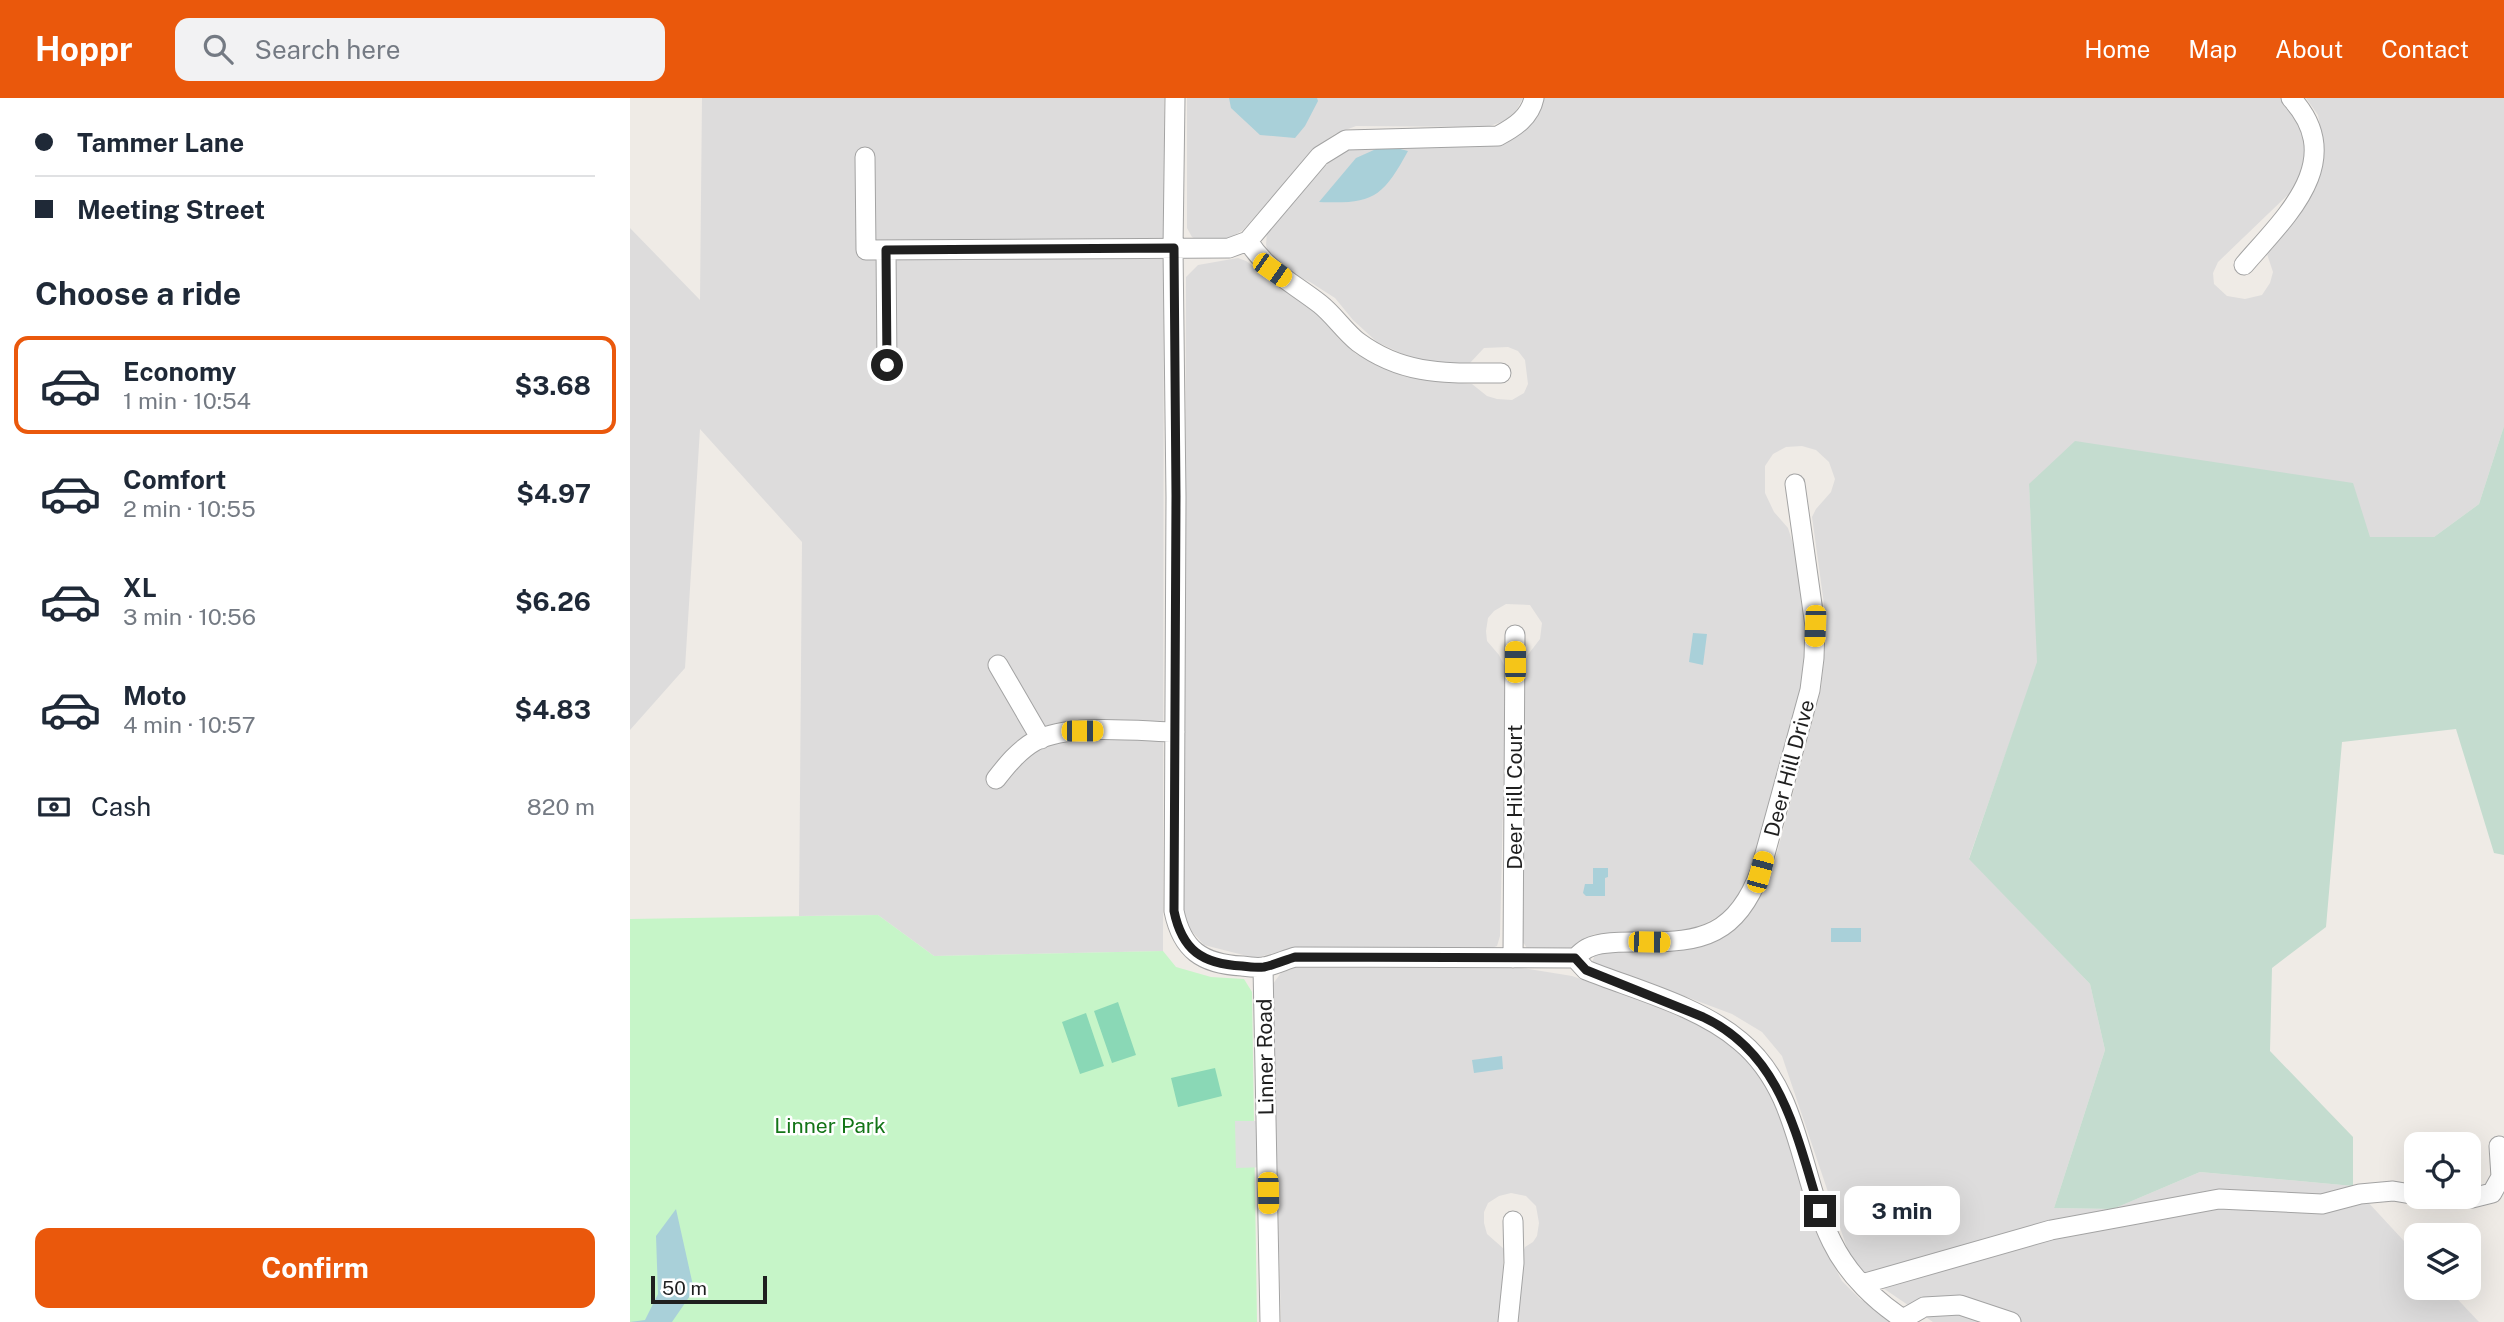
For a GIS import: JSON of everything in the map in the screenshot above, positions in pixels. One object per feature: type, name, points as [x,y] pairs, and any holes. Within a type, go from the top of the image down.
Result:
[{"type":"street","name":"Linner Road","points":[[1175,98],[1174,911],[1178,931],[1193,952],[1214,962],[1263,967],[1270,1322]]},
{"type":"street","points":[[865,157],[866,250],[1229,248],[1248,241],[1320,156],[1339,143],[1361,138],[1498,136],[1514,128],[1526,117],[1534,98]]},
{"type":"street","points":[[2244,265],[2292,209],[2313,171],[2314,148],[2310,127],[2291,98]]},
{"type":"street","points":[[1248,241],[1272,270],[1321,305],[1356,340],[1382,357],[1413,369],[1430,372],[1501,373]]},
{"type":"street","points":[[886,250],[887,365]]},
{"type":"street","name":"Deer Hill Drive","points":[[1575,958],[1588,947],[1623,942],[1674,943],[1698,939],[1729,922],[1752,895],[1810,690],[1814,658],[1815,626],[1795,484]]},
{"type":"street","name":"Deer Hill Court","points":[[1513,958],[1515,635]]},
{"type":"street","points":[[998,665],[1041,739]]},
{"type":"street","points":[[996,779],[1015,756],[1041,739],[1058,733],[1175,732]]},
{"type":"street","points":[[1263,967],[1295,957],[1575,958],[1586,970],[1717,1024],[1742,1042],[1763,1065],[1780,1091],[1792,1119],[1832,1243],[1874,1298],[1905,1320],[1924,1307],[1938,1304],[1960,1305],[2011,1322]]},
{"type":"street","points":[[2481,1196],[2492,1193],[2501,1177],[2499,1146]]},
{"type":"street","points":[[1863,1284],[2052,1230],[2219,1199],[2322,1204],[2360,1194],[2393,1191],[2404,1193]]},
{"type":"street","points":[[1508,1322],[1514,1263],[1513,1221]]},
{"type":"shaded area","points":[[702,98],[1164,98],[1163,951],[934,956],[878,915],[799,916],[802,542],[700,429],[685,668],[630,730],[630,228],[700,300]]},
{"type":"shaded area","points":[[1187,98],[1523,98],[1516,111],[1504,121],[1487,127],[1356,126],[1335,134],[1315,148],[1243,230],[1223,242],[1199,241],[1192,237],[1187,228]]},
{"type":"shaded area","points":[[1540,98],[2281,98],[2291,106],[2301,130],[2305,149],[2304,169],[2294,189],[2218,262],[2213,273],[2214,284],[2227,296],[2245,299],[2262,295],[2270,283],[2273,272],[2267,254],[2268,248],[2315,190],[2322,162],[2322,136],[2318,115],[2306,98],[2504,98],[2504,426],[2479,504],[2434,537],[2370,537],[2029,484],[2038,662],[1969,858],[2090,984],[2105,1050],[2054,1208],[2113,1209],[2200,1172],[2353,1186],[2404,1241],[2404,1300],[2458,1300],[2479,1322],[1933,1322],[1859,1270],[1849,1254],[1782,1056],[1762,1032],[1732,1014],[1596,967],[1592,962],[1596,953],[1729,931],[1747,917],[1772,871],[1821,689],[1827,626],[1812,517],[1831,492],[1835,479],[1829,462],[1816,450],[1802,446],[1786,447],[1773,454],[1765,466],[1765,493],[1774,512],[1788,528],[1801,569],[1811,623],[1807,666],[1750,878],[1721,915],[1684,931],[1594,934],[1565,952],[1527,948],[1522,941],[1524,665],[1527,656],[1540,639],[1542,623],[1530,605],[1506,604],[1488,618],[1486,631],[1487,641],[1506,669],[1500,936],[1497,946],[1490,949],[1289,949],[1255,958],[1204,945],[1188,927],[1184,912],[1186,277],[1198,265],[1238,258],[1246,261],[1306,304],[1356,354],[1380,366],[1419,379],[1472,384],[1487,396],[1512,400],[1524,393],[1528,384],[1525,360],[1518,351],[1508,347],[1484,348],[1469,364],[1445,364],[1409,357],[1377,342],[1353,320],[1335,298],[1286,271],[1269,254],[1266,245],[1267,232],[1334,156],[1349,148],[1491,144]]},
{"type":"shaded area","points":[[1295,968],[1522,968],[1572,976],[1634,997],[1731,1039],[1773,1083],[1829,1256],[1842,1281],[1860,1299],[1899,1322],[1518,1322],[1522,1255],[1525,1247],[1537,1236],[1539,1223],[1536,1206],[1526,1196],[1511,1193],[1488,1203],[1484,1212],[1487,1234],[1504,1249],[1500,1322],[1281,1322],[1272,985],[1281,973]]},
{"type":"shaded area","points":[[1235,1121],[1266,1121],[1267,1167],[1236,1168]]},
{"type":"green space","points":[[2504,426],[2504,855],[2494,853],[2456,729],[2342,742],[2326,927],[2272,968],[2270,1051],[2353,1137],[2353,1186],[2200,1172],[2113,1209],[2054,1208],[2105,1050],[2090,984],[1969,859],[2037,662],[2029,484],[2075,441],[2353,483],[2370,537],[2434,537],[2479,504]]},
{"type":"green space","name":"Linner Park","points":[[878,915],[934,956],[1163,951],[1176,967],[1211,977],[1244,979],[1252,992],[1257,1322],[630,1322],[630,919]]},
{"type":"green space","points":[[1118,1002],[1136,1055],[1112,1063],[1094,1011]]},
{"type":"green space","points":[[1086,1013],[1104,1066],[1080,1074],[1062,1022]]},
{"type":"green space","points":[[1215,1068],[1222,1096],[1178,1107],[1171,1078]]},
{"type":"water","points":[[1229,98],[1317,98],[1318,101],[1305,126],[1295,138],[1260,135],[1231,108]]},
{"type":"water","points":[[1385,145],[1408,151],[1391,180],[1382,189],[1374,195],[1352,202],[1319,202],[1356,158]]},
{"type":"water","points":[[1693,633],[1707,634],[1703,665],[1689,662]]},
{"type":"water","points":[[1593,868],[1608,868],[1605,896],[1586,896],[1583,893],[1585,884],[1593,884]]},
{"type":"water","points":[[1831,928],[1861,928],[1861,942],[1831,942]]},
{"type":"water","points":[[1502,1056],[1503,1069],[1474,1073],[1472,1060]]},
{"type":"water","points":[[676,1209],[694,1290],[672,1322],[630,1322],[645,1320],[658,1294],[656,1236]]},
{"type":"route","points":[[887,365],[886,250],[1174,248],[1174,911],[1178,931],[1193,952],[1214,962],[1235,966],[1263,967],[1295,957],[1575,958],[1586,970],[1688,1010],[1717,1024],[1742,1042],[1763,1065],[1780,1091],[1792,1119],[1820,1211]]}]
